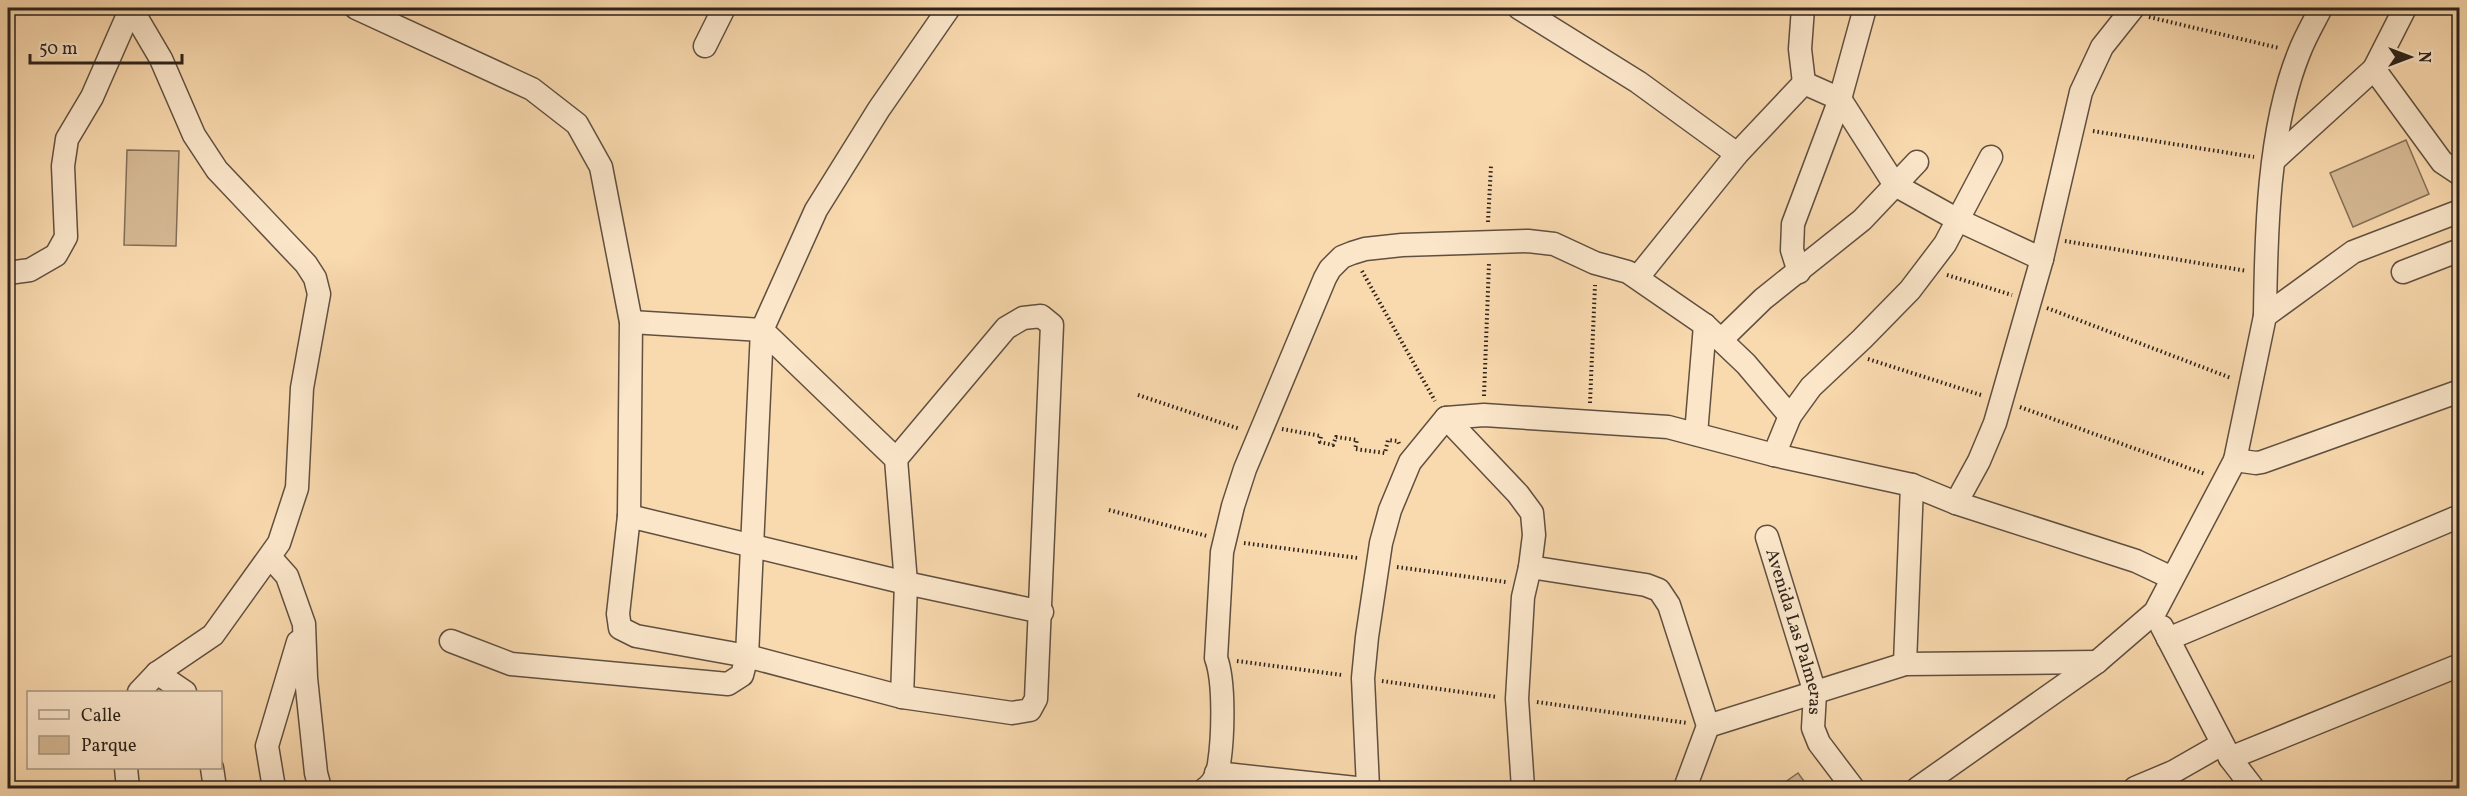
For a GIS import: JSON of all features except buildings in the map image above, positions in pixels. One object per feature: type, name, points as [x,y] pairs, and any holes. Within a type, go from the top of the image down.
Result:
[{"type":"street","points":[[8,273],[30,270],[56,255],[66,237],[63,166],[67,139],[92,97],[131,8]]},
{"type":"street","points":[[131,8],[161,59],[194,135],[217,170],[306,264],[315,278],[319,294],[302,388],[297,488],[279,543],[213,635],[157,673],[142,691]]},
{"type":"street","points":[[357,8],[532,89],[577,124],[601,167],[631,322],[628,516],[618,614],[621,628],[636,636],[747,656],[902,697],[1012,713],[1030,710],[1036,699],[1042,612],[1052,325],[1041,316],[1023,318],[1006,328],[897,459]]},
{"type":"street","points":[[705,46],[724,8]]},
{"type":"street","points":[[451,640],[512,664],[728,684],[742,675],[747,656],[762,330],[816,210],[879,109],[949,8]]},
{"type":"street","points":[[1520,8],[1638,82],[1737,154]]},
{"type":"street","points":[[1803,8],[1800,49],[1804,83]]},
{"type":"street","points":[[1798,272],[1792,250],[1794,224],[1840,99],[1865,8]]},
{"type":"street","points":[[1918,789],[2097,662],[2155,612],[2235,460],[2265,316],[2274,160],[2280,118],[2299,53],[2321,8]]},
{"type":"street","points":[[2274,160],[2374,69],[2405,8]]},
{"type":"street","points":[[1956,503],[1979,461],[1995,423],[2044,249],[2081,92],[2103,47],[2132,10]]},
{"type":"street","points":[[2374,69],[2442,162],[2460,174]]},
{"type":"street","points":[[1638,278],[1737,154],[1804,83]]},
{"type":"street","points":[[1804,83],[1840,99],[1896,185],[1958,220],[2044,249]]},
{"type":"street","points":[[1774,455],[1790,416],[1811,387],[1910,290],[1945,244],[1991,157]]},
{"type":"street","points":[[1696,434],[1713,332],[1763,299],[1863,220],[1917,162]]},
{"type":"street","points":[[2265,316],[2353,252],[2460,211]]},
{"type":"street","points":[[1356,789],[1211,781],[1219,765],[1221,673],[1216,658],[1222,552],[1233,506],[1245,469],[1313,305],[1330,269],[1342,257],[1380,246],[1543,242],[1554,244],[1578,256],[1628,272],[1713,332],[1746,364],[1790,416]]},
{"type":"street","points":[[2403,272],[2460,249]]},
{"type":"street","points":[[631,322],[762,330],[897,459],[906,583],[902,697]]},
{"type":"street","points":[[2235,460],[2262,462],[2460,391]]},
{"type":"street","points":[[1441,411],[1668,427],[1774,455],[1912,486],[1956,503],[2136,561],[2172,578]]},
{"type":"street","points":[[1441,411],[1518,494],[1532,513],[1534,535],[1523,597],[1517,699],[1523,789]]},
{"type":"street","points":[[1368,789],[1363,678],[1377,564],[1390,510],[1410,462],[1441,411]]},
{"type":"street","points":[[1905,664],[1912,486]]},
{"type":"street","points":[[628,516],[906,583],[1042,612]]},
{"type":"street","points":[[2168,639],[2460,516]]},
{"type":"street","name":"Avenida Las Palmeras","points":[[1767,537],[1815,693],[1813,728],[1819,743],[1853,789]]},
{"type":"street","points":[[270,557],[287,576],[304,624],[306,678],[316,773],[320,789]]},
{"type":"street","points":[[1530,567],[1646,585],[1659,590],[1669,605],[1708,726],[1685,789]]},
{"type":"street","points":[[2155,612],[2226,751],[2253,789]]},
{"type":"street","points":[[274,789],[267,746],[304,624]]},
{"type":"street","points":[[1708,726],[1905,664],[2097,662]]},
{"type":"street","points":[[2135,789],[2226,751],[2460,665]]},
{"type":"street","points":[[157,673],[182,691]]},
{"type":"street","points":[[126,769],[128,789]]},
{"type":"street","points":[[212,769],[215,789]]},
{"type":"path","points":[[2132,10],[2299,53]]},
{"type":"path","points":[[2071,128],[2274,160]]},
{"type":"path","points":[[1488,232],[1491,166]]},
{"type":"path","points":[[2044,249],[2266,274]]},
{"type":"path","points":[[1484,404],[1489,259]]},
{"type":"path","points":[[1357,261],[1441,411]]},
{"type":"path","points":[[1927,268],[2030,301],[2252,386]]},
{"type":"path","points":[[1590,407],[1595,281]]},
{"type":"path","points":[[1848,352],[2001,401],[2223,480]]},
{"type":"path","points":[[1138,395],[1246,430]]},
{"type":"path","points":[[1272,427],[1321,436],[1320,442],[1333,445],[1336,437],[1357,440],[1355,449],[1384,453],[1388,440],[1398,441],[1400,447]]},
{"type":"path","points":[[1109,510],[1208,536],[1206,541]]},
{"type":"path","points":[[1235,542],[1360,558],[1361,552]]},
{"type":"path","points":[[1387,565],[1514,583]]},
{"type":"path","points":[[1216,658],[1708,726]]},
{"type":"green space","points":[[2406,140],[2429,194],[2353,227],[2330,173]]},
{"type":"green space","points":[[127,150],[179,151],[176,246],[124,245]]},
{"type":"green space","points":[[1798,773],[1809,788],[1777,788]]}]
